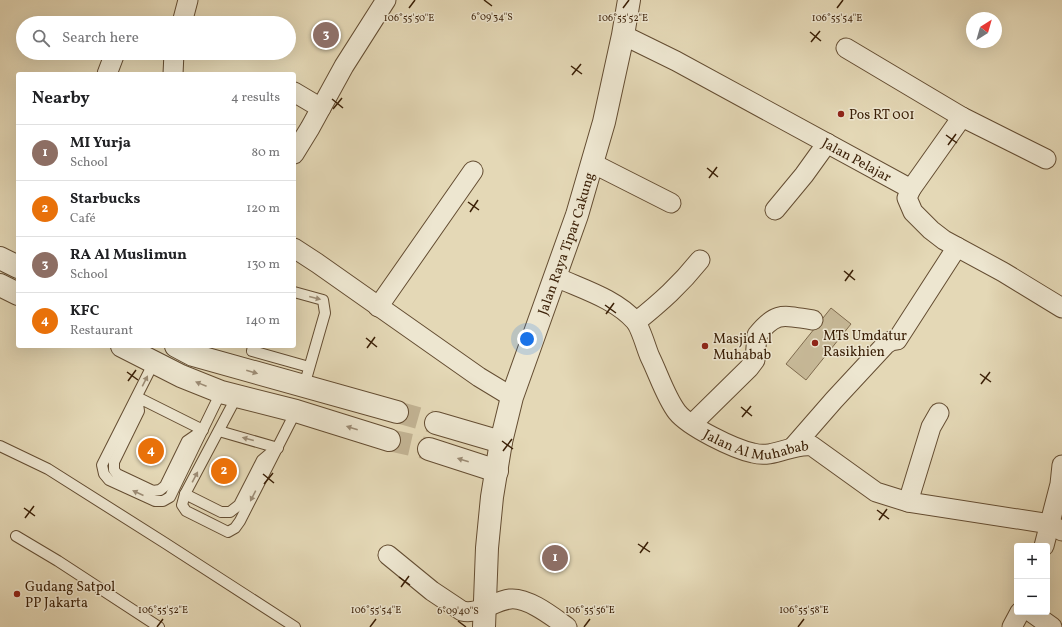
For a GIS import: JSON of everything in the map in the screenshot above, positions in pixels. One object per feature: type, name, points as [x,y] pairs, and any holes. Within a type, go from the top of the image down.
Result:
[{"type":"street","points":[[184,16],[188,0]]},
{"type":"street","points":[[296,151],[344,66],[386,0]]},
{"type":"street","name":"Jalan Raya Tipar Cakung","points":[[484,617],[487,548],[501,442],[512,397],[577,215],[604,122],[629,0]]},
{"type":"street","name":"Jalan Pelajar","points":[[623,35],[676,61],[912,189]]},
{"type":"street","points":[[846,48],[962,117],[1046,159]]},
{"type":"street","points":[[108,72],[112,60]]},
{"type":"street","points":[[173,72],[174,60]]},
{"type":"street","points":[[296,93],[321,108]]},
{"type":"street","points":[[962,117],[907,198],[913,212],[931,230],[944,240],[1003,272],[1062,308]]},
{"type":"street","points":[[775,210],[804,175],[827,143]]},
{"type":"street","points":[[592,162],[671,203]]},
{"type":"street","points":[[378,307],[474,171]]},
{"type":"street","points":[[793,447],[886,344],[897,340],[957,247]]},
{"type":"street","points":[[296,249],[479,377],[512,397]]},
{"type":"street","points":[[0,258],[16,266]]},
{"type":"street","points":[[636,322],[663,301],[700,260]]},
{"type":"street","name":"Jalan Al Muhabab","points":[[556,277],[603,298],[619,308],[636,322],[649,355],[676,411],[692,424],[738,449],[755,454],[767,455],[793,447],[804,445],[812,446],[876,492],[908,502],[1056,528]]},
{"type":"street","points":[[0,285],[16,293]]},
{"type":"street","points":[[692,424],[749,368],[755,360],[757,335],[774,318],[785,316],[813,320]]},
{"type":"street","points":[[126,348],[182,376],[229,394],[296,411],[389,440]]},
{"type":"street","points":[[189,349],[306,377],[396,412]]},
{"type":"street","points":[[296,411],[306,377]]},
{"type":"street","points":[[908,502],[931,427],[939,413]]},
{"type":"street","points":[[436,423],[501,442]]},
{"type":"street","points":[[428,450],[497,471]]},
{"type":"street","points":[[1046,543],[1056,528],[1062,465]]},
{"type":"street","points":[[388,555],[432,591],[462,611],[474,611],[484,617],[510,599],[519,600],[532,604],[567,627]]},
{"type":"street","points":[[1012,627],[1018,615]]},
{"type":"street","points":[[1035,615],[1052,627]]},
{"type":"lane","points":[[253,348],[252,351],[306,377],[325,313],[323,300],[296,293]]},
{"type":"lane","points":[[154,362],[137,397],[139,411],[114,462],[114,470],[116,474],[153,491],[160,490],[164,486],[187,441],[203,430],[229,394]]},
{"type":"lane","points":[[229,394],[219,431],[185,494],[182,505],[186,511],[228,532],[235,528],[240,521],[296,411]]},
{"type":"lane","points":[[137,397],[203,430]]},
{"type":"lane","points":[[219,431],[278,448]]},
{"type":"lane","points":[[0,446],[48,469],[165,542],[295,627]]},
{"type":"lane","points":[[185,494],[221,512],[230,512],[238,505],[262,460],[278,448]]},
{"type":"lane","points":[[16,536],[58,561],[159,627]]},
{"type":"shaded area","points":[[831,308],[851,324],[806,380],[786,364]]},
{"type":"tunnel","points":[[397,412],[436,423]]},
{"type":"tunnel","points":[[389,440],[429,449]]},
{"type":"place","name":"RA Al Muslimun","points":[[326,35]]},
{"type":"place","name":"Pos RT 001","points":[[841,114]]},
{"type":"place","name":"MTs Umdatur Rasikhien","points":[[815,343]]},
{"type":"place","name":"Masjid Al Muhabab","points":[[705,346]]},
{"type":"place","name":"KFC","points":[[151,451]]},
{"type":"place","name":"Starbucks","points":[[224,471]]},
{"type":"place","name":"MI Yurja","points":[[555,558]]},
{"type":"place","name":"Gudang Satpol PP Jakarta","points":[[17,594]]}]
